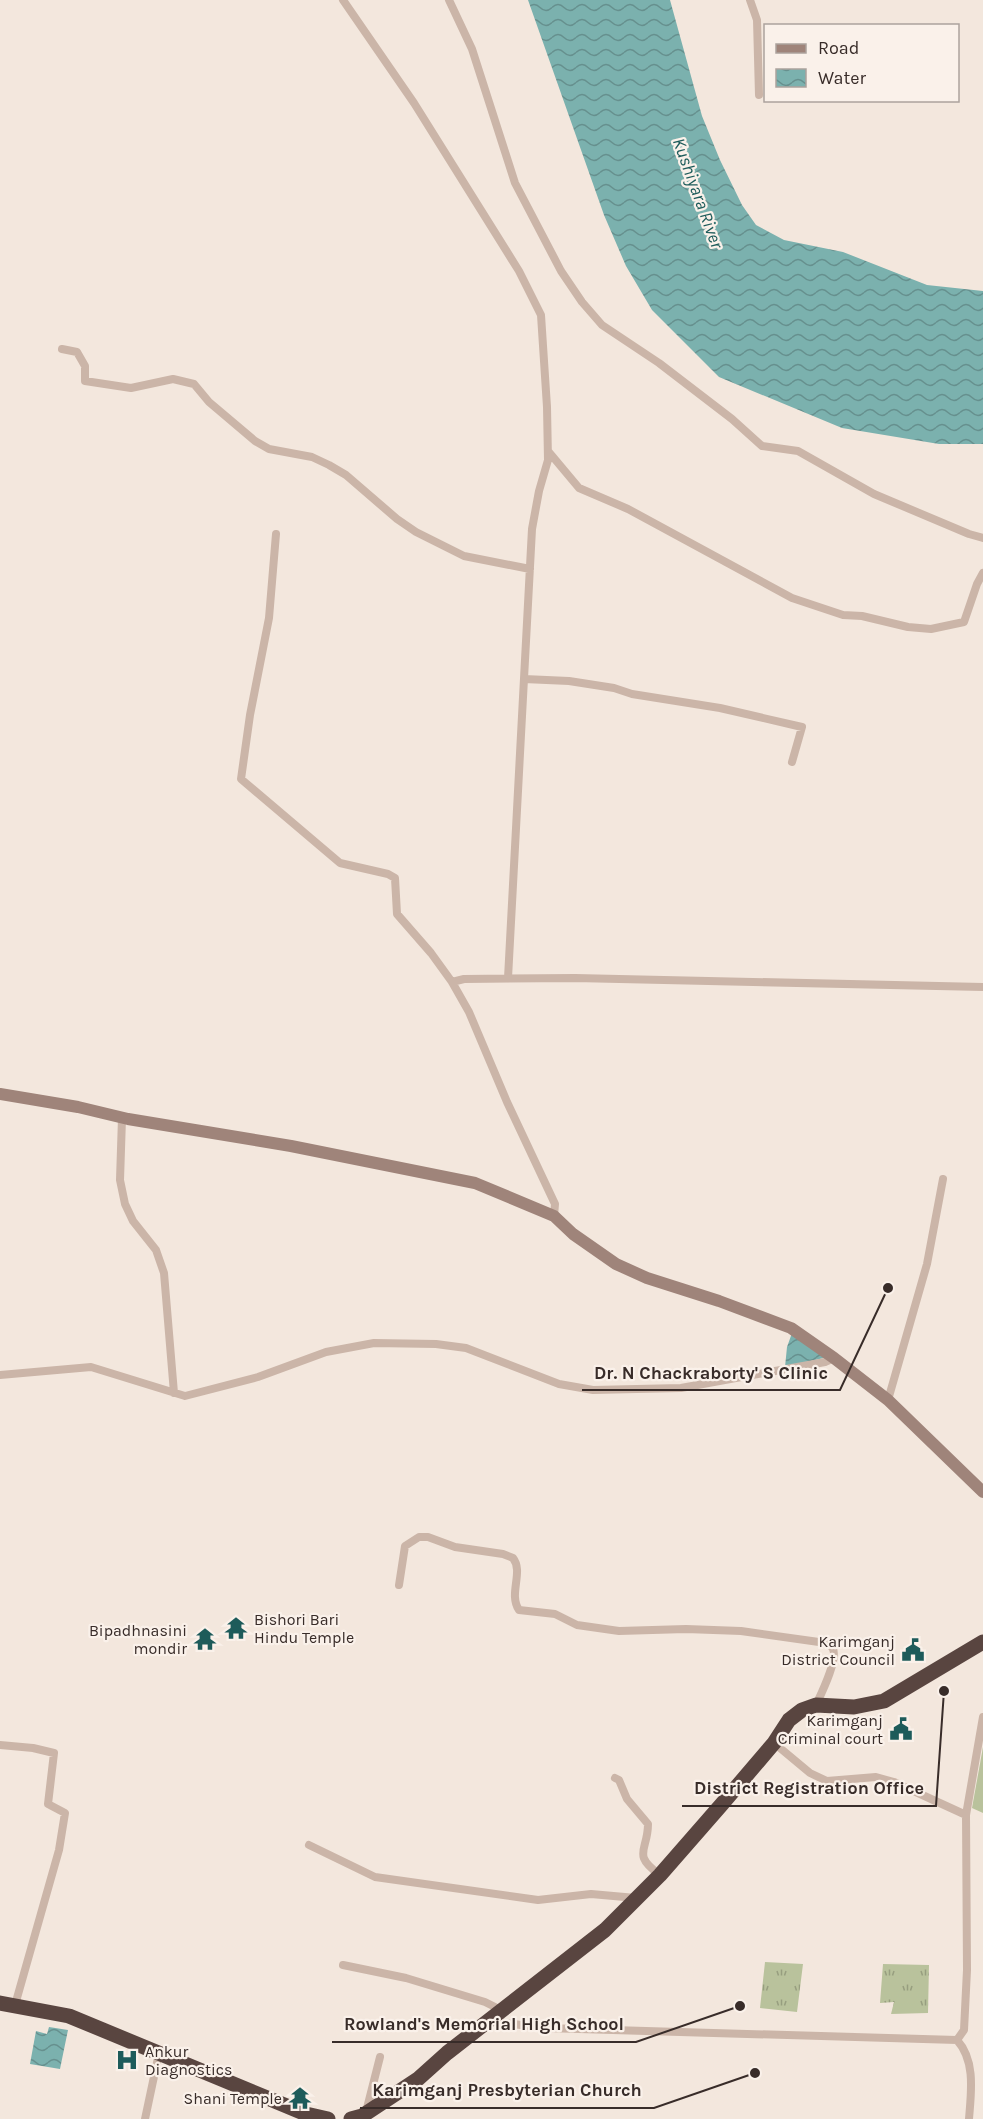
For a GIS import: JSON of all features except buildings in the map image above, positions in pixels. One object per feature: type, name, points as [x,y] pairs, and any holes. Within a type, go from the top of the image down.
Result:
[{"type":"highway","points":[[358,2116],[418,2079],[605,1930],[660,1875],[774,1743],[789,1719],[802,1710],[816,1706],[854,1707],[884,1701],[983,1642]]},
{"type":"highway","points":[[8,2004],[69,2016],[321,2119],[328,2119]]},
{"type":"main road","points":[[0,1094],[78,1107],[122,1118],[291,1146],[475,1183],[554,1216],[573,1234],[616,1264],[647,1278],[791,1328],[888,1400],[983,1492]]},
{"type":"street","points":[[343,0],[414,103],[519,271],[541,315],[548,460],[532,529],[508,978]]},
{"type":"street","points":[[449,0],[472,49],[515,183],[561,271],[582,302],[602,324],[732,418],[762,446],[798,451],[874,494],[983,538]]},
{"type":"street","points":[[750,0],[757,21],[759,95]]},
{"type":"street","points":[[62,349],[76,352],[85,366],[85,381],[131,388],[173,379],[194,384],[209,402],[255,441],[269,448],[312,458],[329,465],[345,475],[416,532],[464,556],[530,569]]},
{"type":"street","points":[[548,451],[579,488],[628,509],[792,598],[843,615],[862,616],[908,627],[931,629],[964,622],[983,573]]},
{"type":"street","points":[[276,534],[269,618],[250,715],[241,779],[340,863],[388,874],[395,878],[397,914],[431,953],[452,982],[469,1012],[507,1102],[555,1204],[554,1216]]},
{"type":"street","points":[[524,679],[569,681],[614,688],[632,694],[720,708],[802,727],[792,762]]},
{"type":"street","points":[[452,982],[464,979],[576,978],[983,987]]},
{"type":"street","points":[[122,1118],[120,1180],[125,1204],[133,1221],[156,1250],[164,1274],[174,1393]]},
{"type":"street","points":[[888,1400],[927,1264],[943,1179]]},
{"type":"street","points":[[0,1375],[91,1367],[185,1396],[258,1377],[326,1352],[374,1343],[436,1344],[466,1348],[559,1384],[593,1390],[681,1388],[825,1362],[834,1358]]},
{"type":"street","points":[[399,1585],[405,1546],[419,1537],[428,1537],[455,1547],[513,1557],[517,1565],[515,1604],[519,1610],[555,1614],[577,1625],[619,1631],[686,1629],[741,1631],[826,1643],[833,1648],[834,1653],[832,1665],[816,1706]]},
{"type":"street","points":[[957,2040],[964,2030],[966,2000],[966,1815],[983,1716]]},
{"type":"street","points":[[774,1743],[810,1773],[827,1780],[876,1777],[894,1782],[966,1815]]},
{"type":"street","points":[[0,1744],[54,1753],[48,1804],[65,1813],[59,1850],[8,2004]]},
{"type":"street","points":[[615,1778],[619,1780],[627,1799],[648,1824],[648,1837],[642,1848],[643,1859],[660,1875]]},
{"type":"street","points":[[309,1845],[375,1877],[538,1900],[591,1894],[637,1898]]},
{"type":"street","points":[[343,1965],[406,1978],[485,2002],[495,2007],[493,2017],[545,2028],[957,2040],[963,2047],[971,2069],[969,2119]]},
{"type":"street","points":[[145,2119],[159,2053]]},
{"type":"street","points":[[358,2116],[380,2057]]},
{"type":"green space","points":[[983,1747],[983,1813],[972,1808]]},
{"type":"green space","points":[[765,1962],[803,1964],[797,2012],[760,2008]]},
{"type":"green space","points":[[883,1964],[929,1965],[928,2013],[891,2014],[894,2002],[880,2003]]},
{"type":"water","name":"Kushiyara River","points":[[528,0],[670,0],[702,116],[742,205],[756,225],[784,240],[843,252],[927,285],[983,291],[983,444],[939,444],[842,428],[719,377],[652,310],[626,266],[604,215]]},
{"type":"water","points":[[792,1333],[828,1357],[785,1367],[787,1347]]},
{"type":"water","points":[[49,2027],[68,2030],[60,2069],[30,2064],[36,2031],[47,2034]]},
{"type":"place","name":"Dr. N Chackraborty' S Clinic","points":[[888,1288]]},
{"type":"place","name":"Bishori Bari Hindu Temple","points":[[236,1628]]},
{"type":"place","name":"Bipadhnasini mondir","points":[[205,1639]]},
{"type":"place","name":"Karimganj District Council","points":[[913,1650]]},
{"type":"place","name":"District Registration Office","points":[[944,1691]]},
{"type":"place","name":"Karimganj Criminal court","points":[[901,1729]]},
{"type":"place","name":"Rowland's Memorial High School","points":[[740,2006]]},
{"type":"place","name":"Ankur Diagnostics","points":[[127,2060]]},
{"type":"place","name":"Karimganj Presbyterian Church","points":[[755,2073]]},
{"type":"place","name":"Shani Temple","points":[[300,2098]]}]
